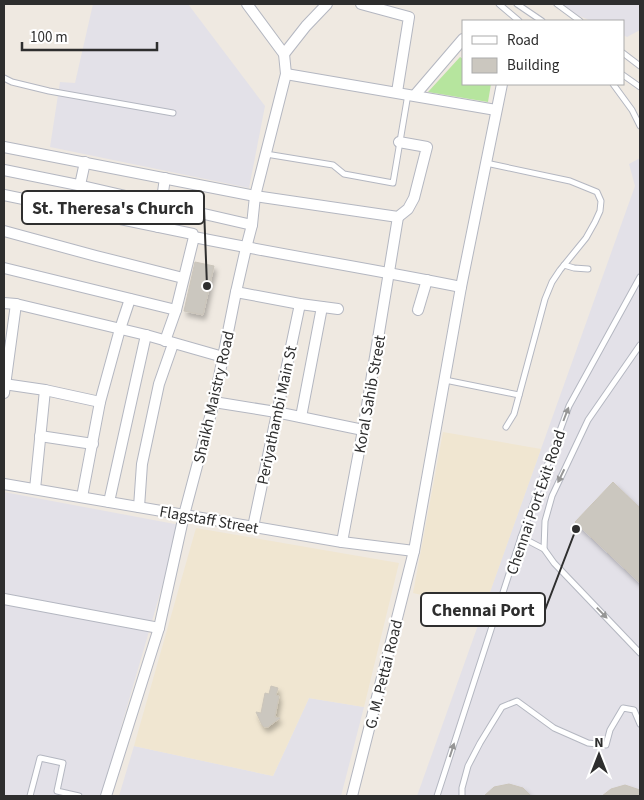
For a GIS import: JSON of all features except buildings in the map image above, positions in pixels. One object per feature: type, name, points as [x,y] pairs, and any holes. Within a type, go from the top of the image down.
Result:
[{"type":"street","points":[[247,4],[284,54],[306,26],[327,4]]},
{"type":"street","points":[[360,4],[409,17],[396,92]]},
{"type":"street","points":[[411,95],[462,41]]},
{"type":"street","name":"Shaikh Maistry Road","points":[[106,796],[159,628],[184,515],[214,402],[236,292],[252,225],[256,196],[286,74],[284,54]]},
{"type":"street","points":[[286,74],[496,110]]},
{"type":"street","name":"G. M. Pettai Road","points":[[352,796],[414,551],[461,287],[502,85]]},
{"type":"street","points":[[4,147],[256,196],[398,217],[408,209],[414,198],[427,147],[399,142]]},
{"type":"street","points":[[80,185],[85,162]]},
{"type":"street","points":[[4,170],[80,185],[252,225]]},
{"type":"street","points":[[158,227],[166,178]]},
{"type":"street","points":[[4,195],[193,234],[194,237],[246,248],[461,287]]},
{"type":"street","name":"Koral Sahib Street","points":[[342,542],[364,430],[398,217]]},
{"type":"street","points":[[4,231],[183,278]]},
{"type":"street","points":[[139,507],[142,464],[183,278],[194,237]]},
{"type":"street","points":[[4,268],[176,310]]},
{"type":"street","points":[[418,310],[427,280]]},
{"type":"street","points":[[236,292],[338,309]]},
{"type":"street","points":[[82,497],[100,402],[130,299]]},
{"type":"street","points":[[4,303],[16,304],[146,335],[223,357]]},
{"type":"street","points":[[16,304],[4,387],[45,390],[100,402]]},
{"type":"street","name":"Periyathambi Main St","points":[[253,527],[300,304]]},
{"type":"street","points":[[301,417],[322,307]]},
{"type":"street","points":[[109,502],[146,335]]},
{"type":"street","points":[[35,489],[45,390]]},
{"type":"street","points":[[214,402],[276,412],[364,430]]},
{"type":"street","points":[[40,436],[93,444]]},
{"type":"street","name":"Flagstaff Street","points":[[4,484],[342,542],[414,551]]},
{"type":"street","points":[[4,599],[159,628]]},
{"type":"lane","points":[[499,4],[518,20]]},
{"type":"lane","points":[[517,4],[541,20]]},
{"type":"lane","points":[[557,4],[579,20]]},
{"type":"lane","points":[[624,54],[640,66]]},
{"type":"lane","points":[[624,76],[640,87]]},
{"type":"lane","points":[[4,78],[12,82],[49,91],[172,113]]},
{"type":"lane","points":[[615,85],[632,110],[640,126]]},
{"type":"lane","points":[[266,154],[333,165],[344,174],[393,183],[399,142],[411,95]]},
{"type":"lane","points":[[486,162],[570,181],[597,192],[601,201],[600,211],[586,238],[552,282],[545,300],[514,414],[506,427]]},
{"type":"lane","points":[[564,265],[588,270]]},
{"type":"lane","name":"Chennai Port Exit Road","points":[[437,796],[521,536],[569,406],[640,277]]},
{"type":"lane","points":[[544,548],[544,521],[552,496],[588,420],[640,345]]},
{"type":"lane","points":[[444,380],[519,394]]},
{"type":"lane","points":[[521,536],[544,548],[554,563],[640,653]]},
{"type":"lane","points":[[462,796],[462,788],[468,766],[502,707],[517,701],[554,728],[588,743],[606,746],[610,730],[623,708],[634,710],[640,724]]},
{"type":"lane","points":[[30,796],[40,758],[63,763],[56,791],[79,796]]},
{"type":"shaded area","points":[[93,4],[188,4],[265,106],[249,188],[50,147],[60,82],[75,83]]},
{"type":"shaded area","points":[[552,4],[640,4],[640,30],[627,37],[624,36],[624,20],[589,20]]},
{"type":"shaded area","points":[[640,158],[640,796],[417,796],[635,186],[629,164]]},
{"type":"shaded area","points":[[443,432],[541,449],[484,609],[413,593]]},
{"type":"shaded area","points":[[4,492],[180,525],[101,796],[4,796]]},
{"type":"shaded area","points":[[196,528],[399,563],[364,707],[309,698],[273,776],[134,746]]},
{"type":"shaded area","points":[[309,698],[364,707],[341,796],[119,796],[134,746],[273,776]]},
{"type":"green space","points":[[460,57],[462,58],[462,85],[491,85],[488,102],[428,92]]},
{"type":"place","name":"St. Theresa's Church","points":[[207,286]]},
{"type":"place","name":"Chennai Port","points":[[576,529]]}]
